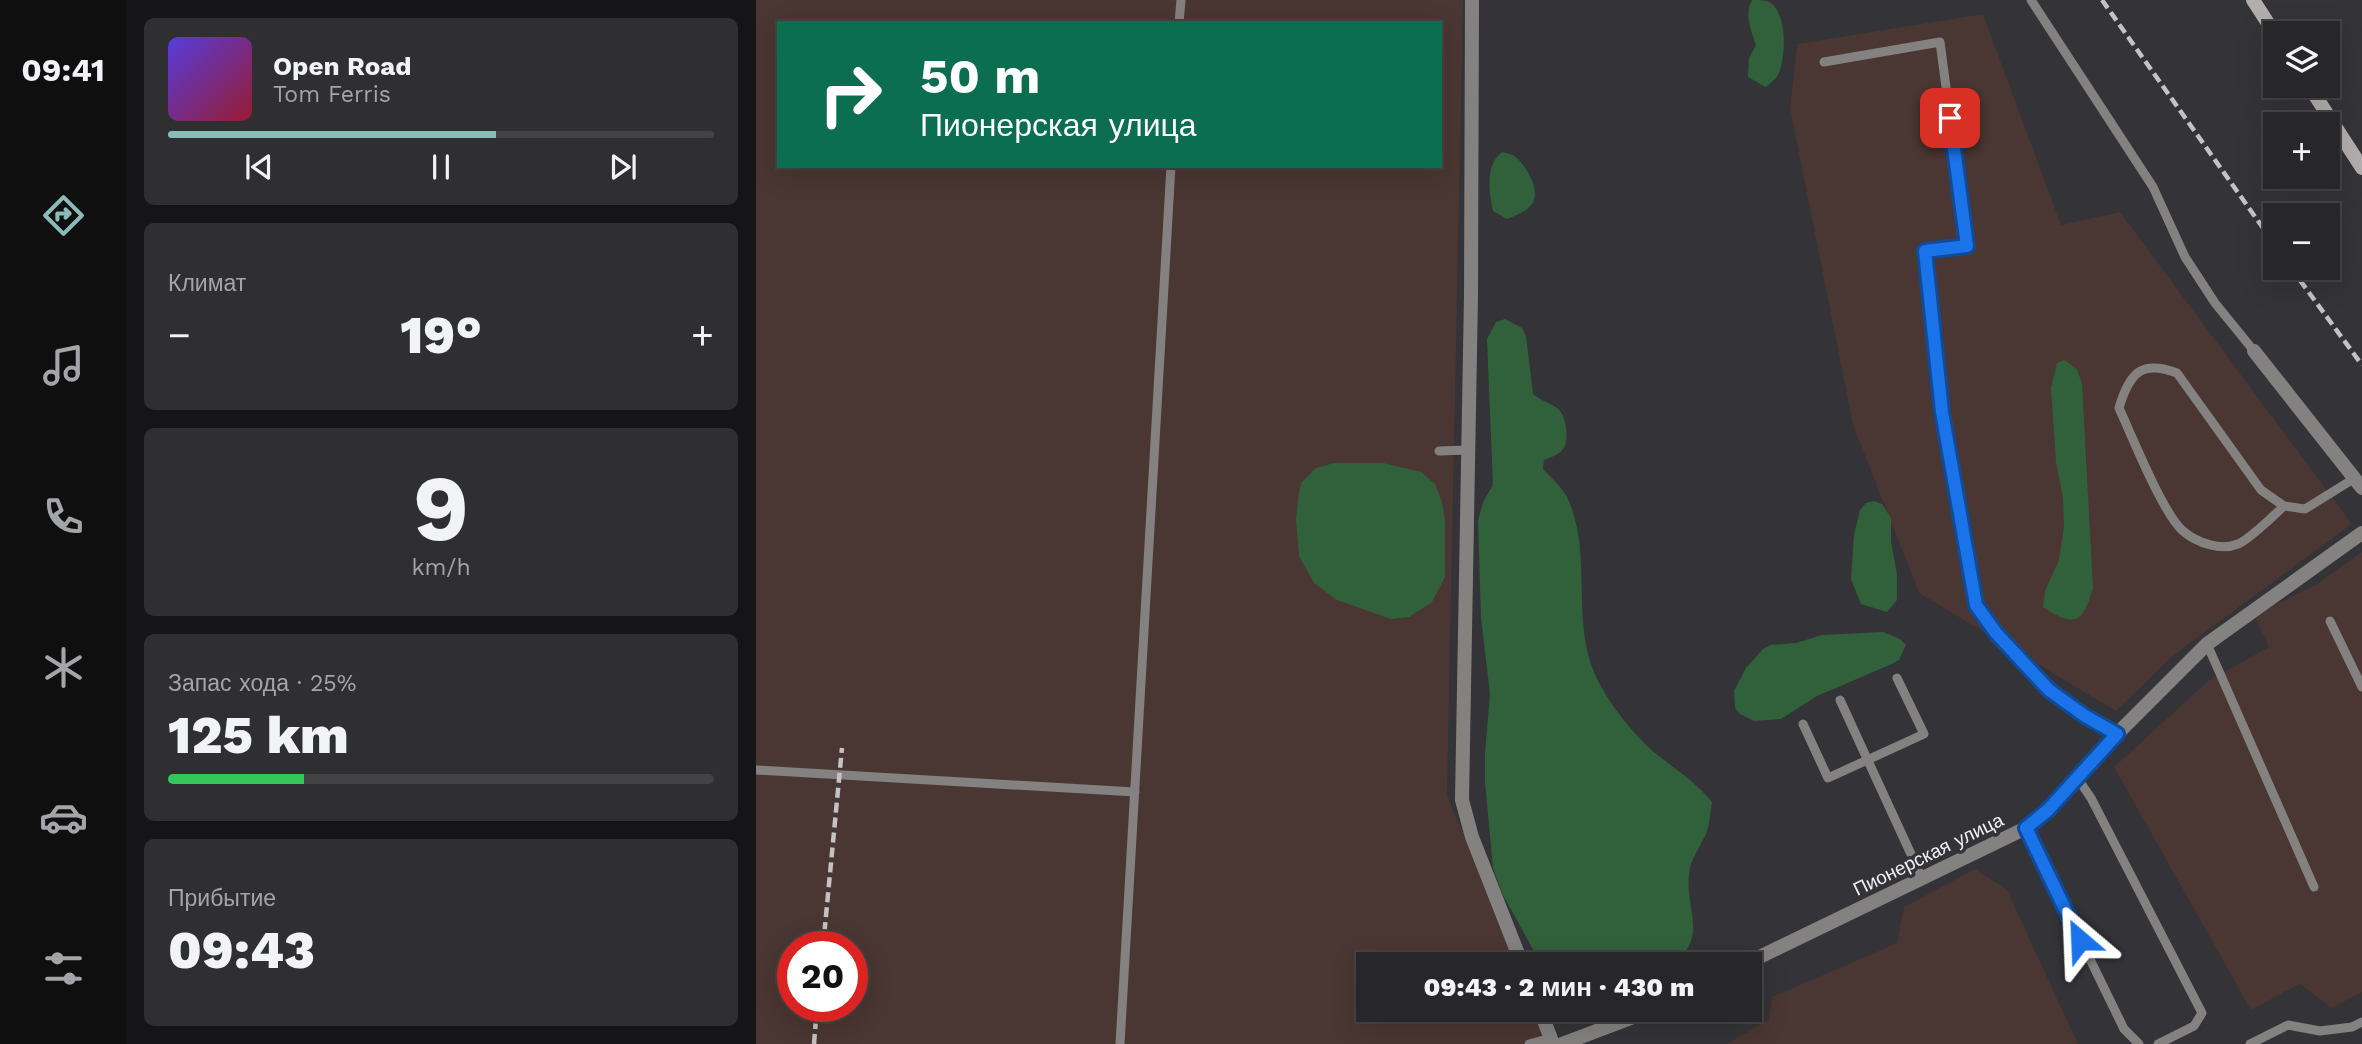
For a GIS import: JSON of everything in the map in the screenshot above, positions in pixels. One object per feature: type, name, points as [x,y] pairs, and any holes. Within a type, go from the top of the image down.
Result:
[{"type":"main road","points":[[2253,0],[2267,21]]},
{"type":"main road","points":[[2317,98],[2362,168]]},
{"type":"street","points":[[1472,0],[1471,296],[1462,800],[1472,836],[1517,952]]},
{"type":"street","points":[[2254,351],[2358,483]]},
{"type":"street","name":"Пионерская улица","points":[[1762,956],[2026,828],[2048,810],[2117,734],[2207,644],[2362,533]]},
{"type":"street","points":[[1546,1022],[1556,1042],[1616,1022]]},
{"type":"lane","points":[[1179,21],[1181,0]]},
{"type":"lane","points":[[2031,0],[2153,187],[2185,257],[2215,303],[2254,351]]},
{"type":"lane","points":[[1824,62],[1940,42],[1967,246],[1925,251],[1942,412],[1976,605],[1996,633],[2049,690],[2085,716],[2117,734]]},
{"type":"lane","points":[[1120,1044],[1171,168]]},
{"type":"lane","points":[[2284,506],[2239,544],[2219,547],[2199,541],[2183,531],[2170,515],[2119,408],[2126,386],[2142,370],[2160,366],[2177,373],[2261,489],[2284,506],[2305,509],[2358,483]]},
{"type":"lane","points":[[1439,451],[1468,450]]},
{"type":"lane","points":[[2330,621],[2362,687]]},
{"type":"lane","points":[[2207,644],[2314,887]]},
{"type":"lane","points":[[1803,724],[1828,778],[1924,734],[1897,678]]},
{"type":"lane","points":[[1840,700],[1922,878]]},
{"type":"lane","points":[[756,770],[1135,792]]},
{"type":"lane","points":[[2078,779],[2091,797],[2202,1013],[2194,1026],[2158,1044]]},
{"type":"lane","points":[[2026,828],[2124,1029],[2139,1044]]},
{"type":"lane","points":[[2250,1044],[2288,1025],[2320,1031],[2352,1027],[2362,1022]]},
{"type":"lane","points":[[1529,1044],[1556,1042]]},
{"type":"shaded area","points":[[756,0],[1463,0],[1447,795],[1512,952],[1356,952],[1356,1022],[1541,1022],[1548,1038],[1534,1044],[756,1044]]},
{"type":"shaded area","points":[[1983,14],[2061,225],[2120,212],[2352,524],[2174,655],[2116,711],[1919,593],[1853,425],[1790,108],[1797,44]]},
{"type":"shaded area","points":[[2362,552],[2362,992],[2332,1008],[2300,984],[2251,1010],[2114,767],[2208,681],[2269,647],[2254,615],[2317,584]]},
{"type":"shaded area","points":[[1975,869],[2007,890],[2078,1044],[1727,1044],[1769,1019],[1772,997],[1897,943],[1904,907]]},
{"type":"green space","points":[[1752,0],[1763,0],[1775,7],[1780,15],[1784,36],[1781,67],[1777,77],[1766,87],[1748,77],[1749,58],[1756,45],[1748,17]]},
{"type":"green space","points":[[1502,152],[1513,155],[1522,163],[1532,182],[1535,195],[1530,207],[1507,219],[1493,211],[1490,187],[1493,164]]},
{"type":"green space","points":[[1505,319],[1522,328],[1526,336],[1533,394],[1557,408],[1565,421],[1565,445],[1555,456],[1544,460],[1543,469],[1565,493],[1575,518],[1581,562],[1584,629],[1594,672],[1620,716],[1638,736],[1712,802],[1707,830],[1689,874],[1693,933],[1685,952],[1534,952],[1503,895],[1493,868],[1485,782],[1490,694],[1481,618],[1478,521],[1483,502],[1493,485],[1487,339],[1496,322]]},
{"type":"green space","points":[[2064,360],[2077,369],[2082,384],[2093,588],[2086,608],[2081,615],[2071,620],[2043,607],[2045,591],[2059,560],[2064,526],[2051,388],[2057,363]]},
{"type":"green space","points":[[1334,463],[1383,463],[1421,472],[1435,484],[1445,521],[1445,577],[1432,602],[1409,617],[1391,619],[1337,600],[1314,583],[1299,556],[1296,519],[1302,482],[1316,468]]},
{"type":"green space","points":[[1874,501],[1882,504],[1891,518],[1897,600],[1887,612],[1861,604],[1851,579],[1854,535],[1860,510],[1866,503]]},
{"type":"green space","points":[[1883,632],[1900,639],[1906,645],[1899,660],[1892,664],[1817,696],[1781,719],[1754,721],[1740,714],[1735,708],[1734,691],[1746,668],[1770,645],[1796,643],[1822,635]]},
{"type":"railway","points":[[2102,0],[2263,228]]},
{"type":"railway","points":[[2300,280],[2362,365]]},
{"type":"railway","points":[[825,931],[842,748]]},
{"type":"railway","points":[[814,1044],[816,1022]]},
{"type":"route","points":[[1950,118],[1967,246],[1925,251],[1942,412],[1976,605],[1996,633],[2049,690],[2085,716],[2117,734],[2048,810],[2026,828],[2080,940]]}]
